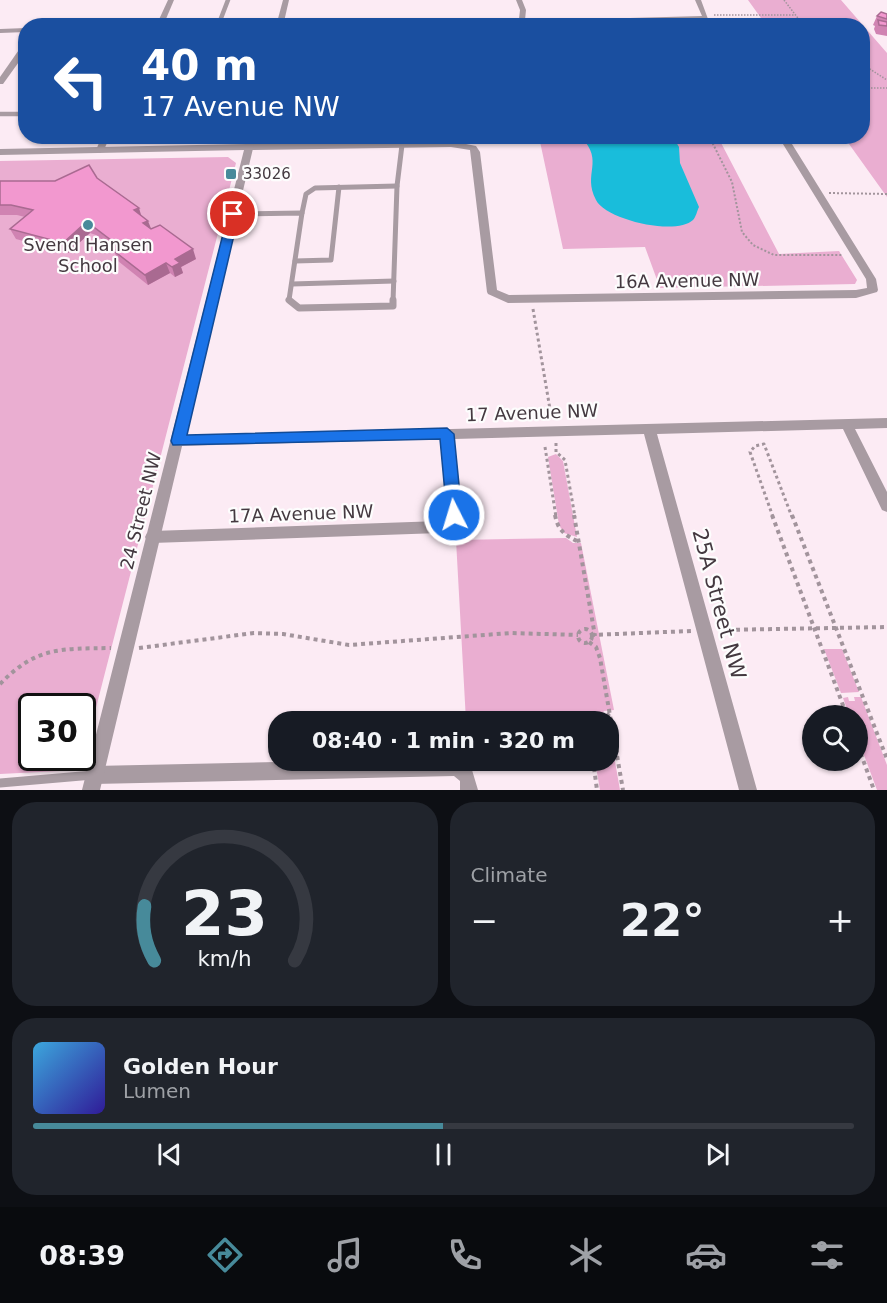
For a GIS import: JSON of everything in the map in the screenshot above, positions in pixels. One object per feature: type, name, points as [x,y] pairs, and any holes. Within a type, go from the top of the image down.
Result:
[{"type":"street","points":[[163,18],[171,0]]},
{"type":"street","points":[[281,18],[286,0]]},
{"type":"street","points":[[519,0],[523,10],[522,18]]},
{"type":"street","points":[[683,18],[706,16],[698,0]]},
{"type":"street","points":[[0,31],[18,30]]},
{"type":"street","points":[[0,82],[18,57]]},
{"type":"street","points":[[100,150],[103,144]]},
{"type":"street","points":[[0,152],[213,144]]},
{"type":"street","name":"24 Street NW","points":[[93,783],[250,144]]},
{"type":"street","points":[[352,144],[402,145]]},
{"type":"street","points":[[787,144],[854,254]]},
{"type":"street","name":"16A Avenue NW","points":[[402,145],[469,146],[476,152],[492,292],[501,298],[531,301],[856,294],[873,290],[870,279],[854,254]]},
{"type":"street","name":"17 Avenue NW","points":[[178,441],[887,423]]},
{"type":"street","points":[[847,424],[887,506]]},
{"type":"street","name":"25A Street NW","points":[[649,429],[748,790]]},
{"type":"street","name":"17A Avenue NW","points":[[152,537],[440,527],[450,524],[454,515],[447,434]]},
{"type":"street","points":[[93,783],[456,767],[464,771],[469,780],[469,790]]},
{"type":"lane","points":[[222,18],[228,0]]},
{"type":"lane","points":[[0,114],[18,114]]},
{"type":"lane","points":[[397,186],[315,188],[306,194],[289,300],[299,308],[393,306],[397,186],[401,169],[402,145]]},
{"type":"lane","points":[[295,261],[331,260],[339,187]]},
{"type":"lane","points":[[233,214],[302,213]]},
{"type":"lane","points":[[292,284],[394,281]]},
{"type":"lane","points":[[0,783],[93,783]]},
{"type":"path","points":[[784,0],[797,18]]},
{"type":"path","points":[[706,16],[794,15]]},
{"type":"path","points":[[870,69],[887,80]]},
{"type":"path","points":[[870,88],[887,88]]},
{"type":"path","points":[[714,144],[732,182],[742,232],[753,245],[761,251],[774,255],[854,254]]},
{"type":"path","points":[[817,193],[887,194]]},
{"type":"path","points":[[531,301],[553,425]]},
{"type":"path","points":[[555,442],[556,452],[564,458],[579,542],[593,635],[589,642]]},
{"type":"path","points":[[843,705],[751,459],[750,452],[755,446],[764,444],[887,759]]},
{"type":"path","points":[[545,447],[557,525],[564,535],[579,542]]},
{"type":"path","points":[[546,455],[556,452]]},
{"type":"path","points":[[718,630],[887,627]]},
{"type":"path","points":[[139,648],[166,646],[202,638],[267,633],[292,634],[320,643],[348,645],[422,642],[506,632],[578,635],[584,630],[593,635],[692,631]]},
{"type":"path","points":[[578,635],[580,641],[589,642],[599,652],[610,711]]},
{"type":"path","points":[[0,684],[23,661],[35,654],[59,649],[115,648]]},
{"type":"path","points":[[619,766],[623,790]]},
{"type":"path","points":[[594,771],[597,790]]},
{"type":"path","points":[[867,771],[874,790]]},
{"type":"shaded area","points":[[748,0],[841,0],[857,18],[761,18]]},
{"type":"shaded area","points":[[870,33],[887,53],[887,197],[849,144],[870,144]]},
{"type":"shaded area","points":[[540,144],[722,144],[779,254],[839,251],[857,280],[855,284],[660,288],[645,247],[563,249]]},
{"type":"shaded area","points":[[228,157],[236,163],[96,708],[96,693],[18,693],[18,771],[60,771],[0,774],[0,161]]},
{"type":"shaded area","points":[[556,454],[563,461],[577,537],[564,533],[559,525],[548,457]]},
{"type":"shaded area","points":[[566,538],[573,543],[581,543],[614,710],[465,711],[456,540]]},
{"type":"shaded area","points":[[824,649],[842,649],[859,692],[841,693]]},
{"type":"shaded area","points":[[848,697],[849,701],[855,701],[854,697],[861,697],[864,705],[845,705],[843,698]]},
{"type":"shaded area","points":[[868,715],[887,765],[887,790],[877,790],[868,766]]},
{"type":"shaded area","points":[[597,771],[617,771],[620,790],[600,790]]},
{"type":"water","points":[[586,144],[677,144],[680,163],[699,207],[694,219],[684,225],[657,226],[627,219],[602,207],[592,191],[593,161]]},
{"type":"building","points":[[881,12],[887,14],[887,19],[877,16]]},
{"type":"building","points":[[878,20],[887,22],[887,26],[879,25]]},
{"type":"building","name":"Svend Hansen School","points":[[89,165],[97,178],[139,208],[134,210],[148,221],[143,223],[151,229],[160,225],[193,249],[175,259],[180,263],[172,267],[166,263],[145,275],[114,251],[120,247],[85,223],[63,243],[10,229],[33,210],[0,205],[0,181],[55,181]]},
{"type":"place","name":"33026","points":[[231,174]]},
{"type":"place","name":"Svend Hansen School","points":[[88,225]]},
{"type":"route","points":[[233,214],[178,441],[447,434],[454,515]]}]
